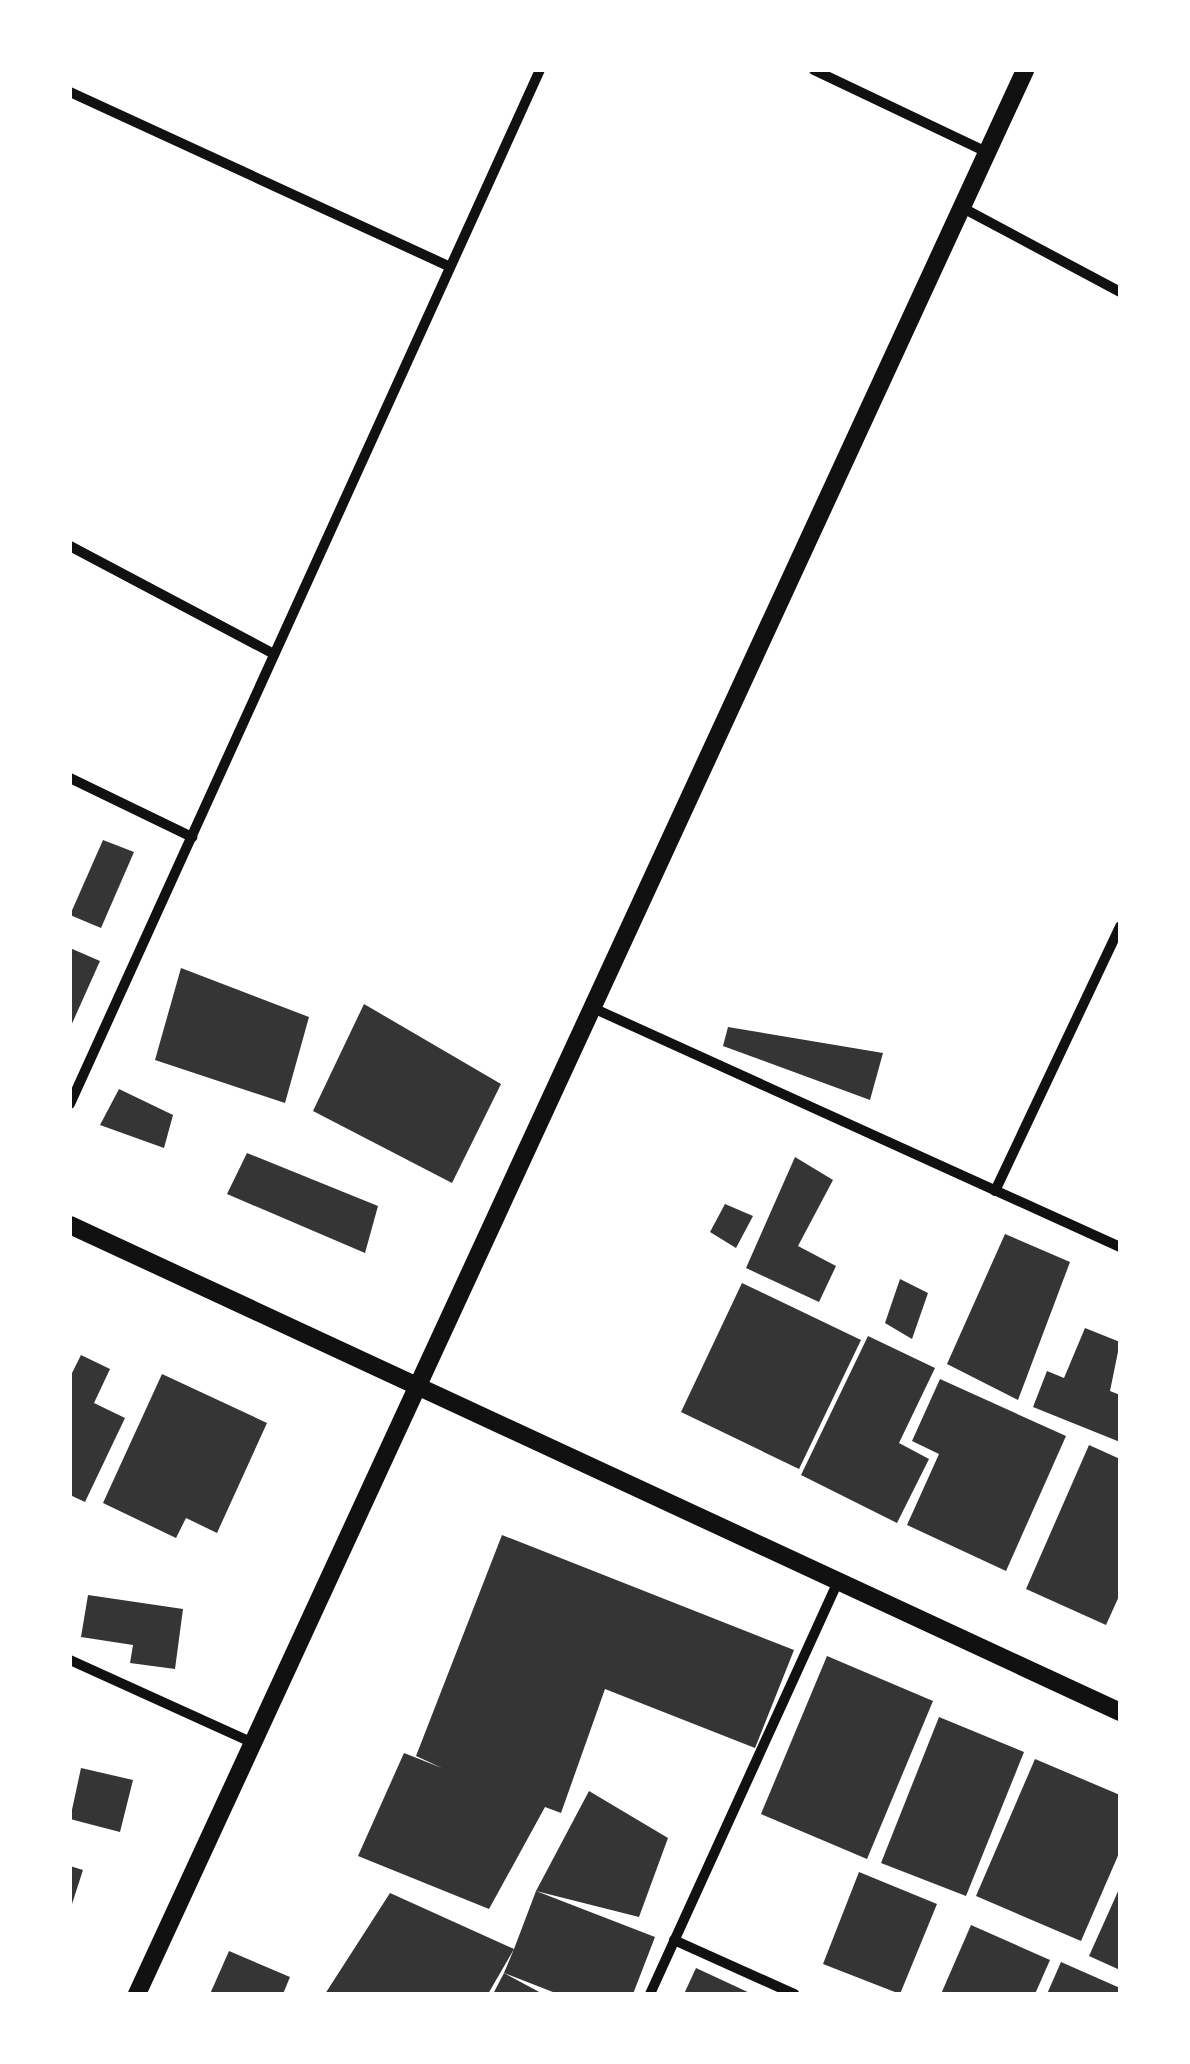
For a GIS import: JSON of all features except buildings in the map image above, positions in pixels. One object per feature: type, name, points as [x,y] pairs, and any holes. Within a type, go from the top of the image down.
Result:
[{"type":"street","points":[[70,1104],[540,70]]},
{"type":"street","points":[[814,70],[987,152]]},
{"type":"street","points":[[138,1994],[1025,70]]},
{"type":"street","points":[[70,92],[450,267]]},
{"type":"street","points":[[962,207],[1120,292]]},
{"type":"street","points":[[70,546],[274,654]]},
{"type":"street","points":[[70,778],[192,836]]},
{"type":"street","points":[[995,1191],[1120,926]]},
{"type":"street","points":[[593,1008],[1120,1247]]},
{"type":"street","points":[[70,1225],[1120,1712]]},
{"type":"street","points":[[650,1994],[838,1581]]},
{"type":"street","points":[[70,1660],[253,1743]]},
{"type":"street","points":[[674,1940],[794,1994]]}]
